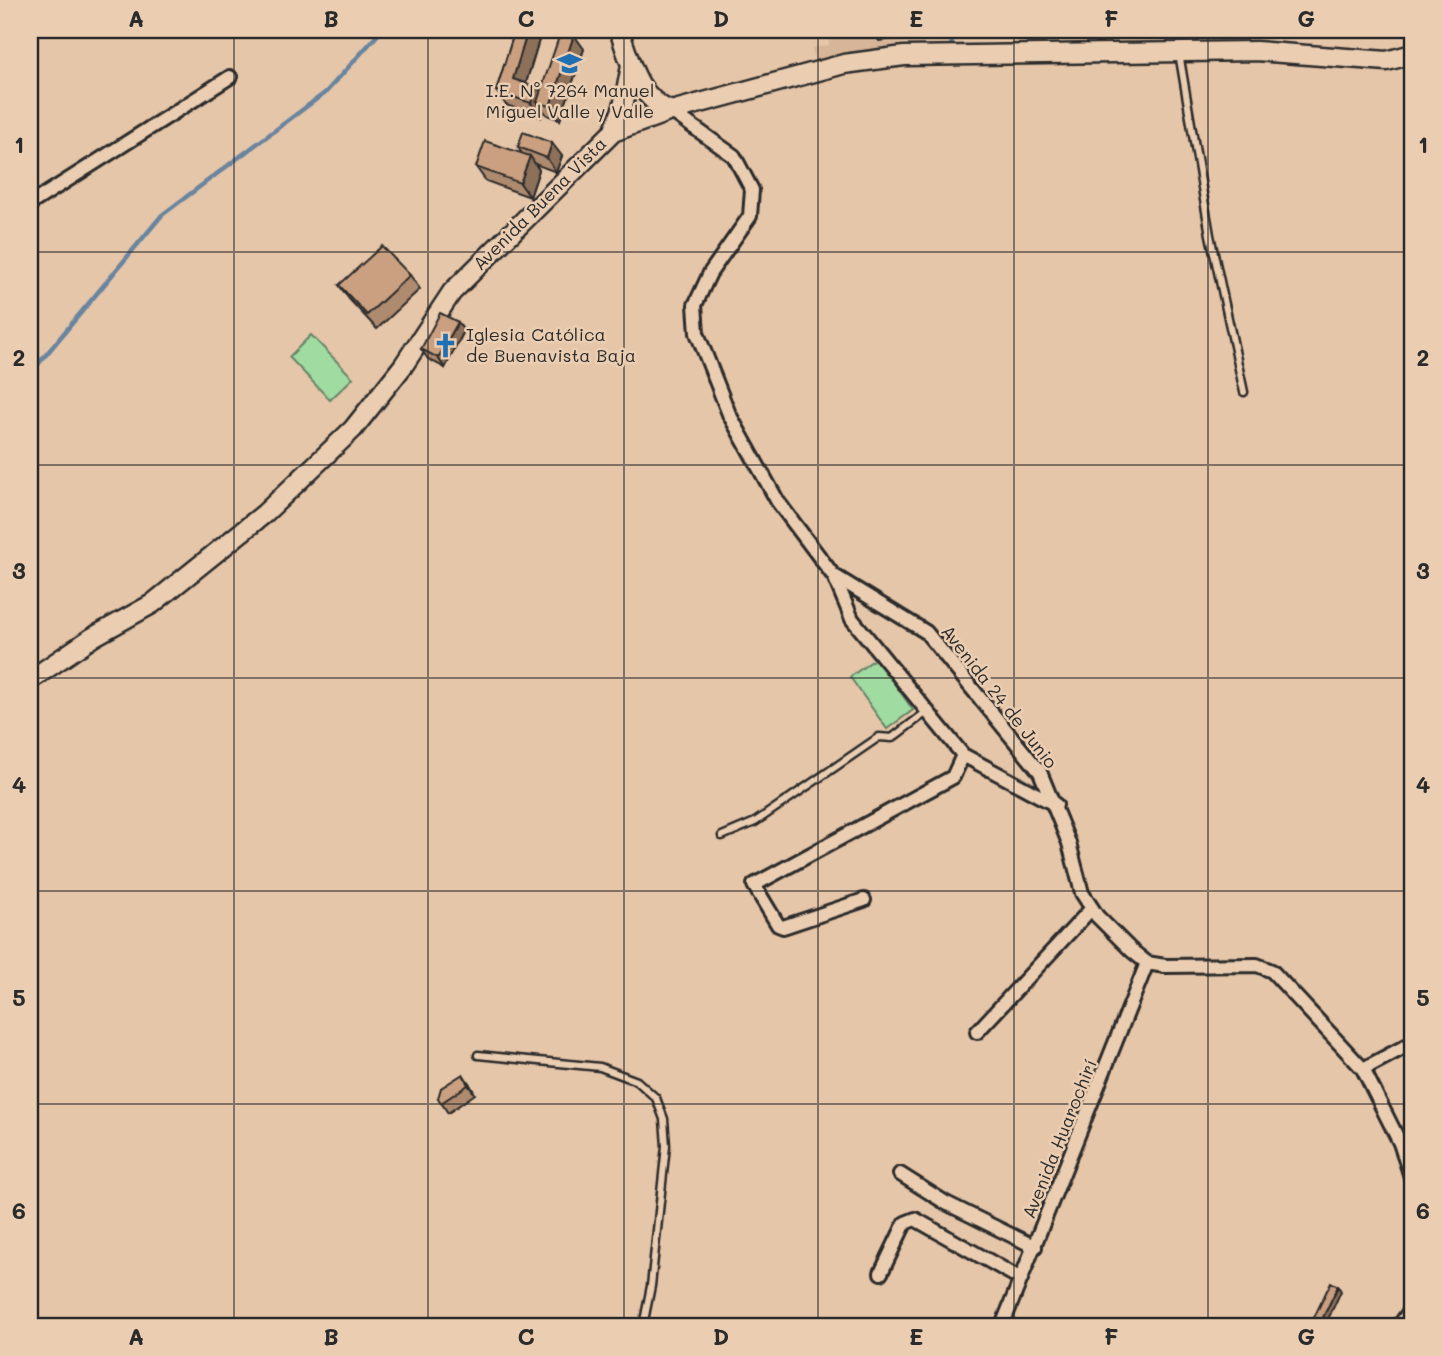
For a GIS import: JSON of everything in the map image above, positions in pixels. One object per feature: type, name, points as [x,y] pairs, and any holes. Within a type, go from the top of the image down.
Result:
[{"type":"street","points":[[619,30],[631,66],[645,93],[661,107],[671,111]]},
{"type":"street","name":"Avenida Buena Vista","points":[[30,680],[93,637],[152,604],[264,514],[353,429],[403,366],[452,292],[613,132],[671,111],[844,64],[904,56],[1256,51],[1387,61],[1412,54]]},
{"type":"street","points":[[613,132],[623,107],[631,66]]},
{"type":"street","points":[[30,204],[230,77]]},
{"type":"street","name":"Avenida 24 de Junio","points":[[671,111],[733,156],[752,190],[750,216],[710,273],[695,304],[698,333],[729,414],[778,502],[833,575],[852,619],[964,755],[1056,806]]},
{"type":"street","name":"Avenida 24 de Junio","points":[[833,575],[926,632],[1040,772],[1056,806],[1082,893],[1092,908],[1147,963]]},
{"type":"street","points":[[864,900],[783,927],[778,925],[754,882],[944,783],[953,777],[964,755]]},
{"type":"street","points":[[977,1032],[1092,908]]},
{"type":"street","points":[[1147,963],[1165,966],[1257,965],[1272,971],[1363,1069],[1400,1143],[1412,1180]]},
{"type":"street","name":"Avenida Huarochirí","points":[[1002,1326],[1147,963]]},
{"type":"street","points":[[1363,1069],[1412,1043]]},
{"type":"street","points":[[900,1174],[946,1203],[1035,1247]]},
{"type":"street","points":[[881,1273],[905,1223],[915,1219],[1021,1279]]},
{"type":"street","points":[[1399,1326],[1412,1308]]},
{"type":"lane","points":[[1179,51],[1210,235],[1244,392]]},
{"type":"lane","points":[[722,836],[755,822],[879,737],[892,738],[928,711]]},
{"type":"lane","points":[[478,1055],[600,1067],[637,1081],[656,1098],[664,1119],[666,1146],[651,1286],[643,1326]]},
{"type":"shaded area","points":[[827,30],[1139,32],[928,38],[815,61],[812,48],[829,45]]},
{"type":"green space","points":[[311,335],[353,378],[330,400],[289,357]]},
{"type":"green space","points":[[876,658],[913,710],[887,729],[850,677]]},
{"type":"building","points":[[515,30],[528,30],[513,79],[537,87],[531,103],[496,91]]},
{"type":"building","points":[[561,31],[574,35],[550,106],[537,102]]},
{"type":"building","points":[[523,132],[552,143],[547,158],[518,147]]},
{"type":"building","points":[[485,141],[530,156],[520,183],[476,167]]},
{"type":"building","points":[[382,246],[410,275],[367,315],[339,285]]},
{"type":"building","points":[[440,313],[458,322],[438,358],[421,349]]},
{"type":"building","points":[[463,1074],[468,1085],[441,1103],[438,1098],[441,1088]]},
{"type":"building","points":[[1331,1282],[1338,1286],[1319,1326],[1310,1326]]},
{"type":"waterway","points":[[30,374],[162,215],[326,92],[382,30]]},
{"type":"waterway","points":[[940,47],[951,46],[954,30]]},
{"type":"place","name":"I.E. N° 7264 Manuel Miguel Valle y Valle","points":[[570,64]]},
{"type":"place","name":"Iglesia Católica de Buenavista Baja","points":[[446,345]]}]
